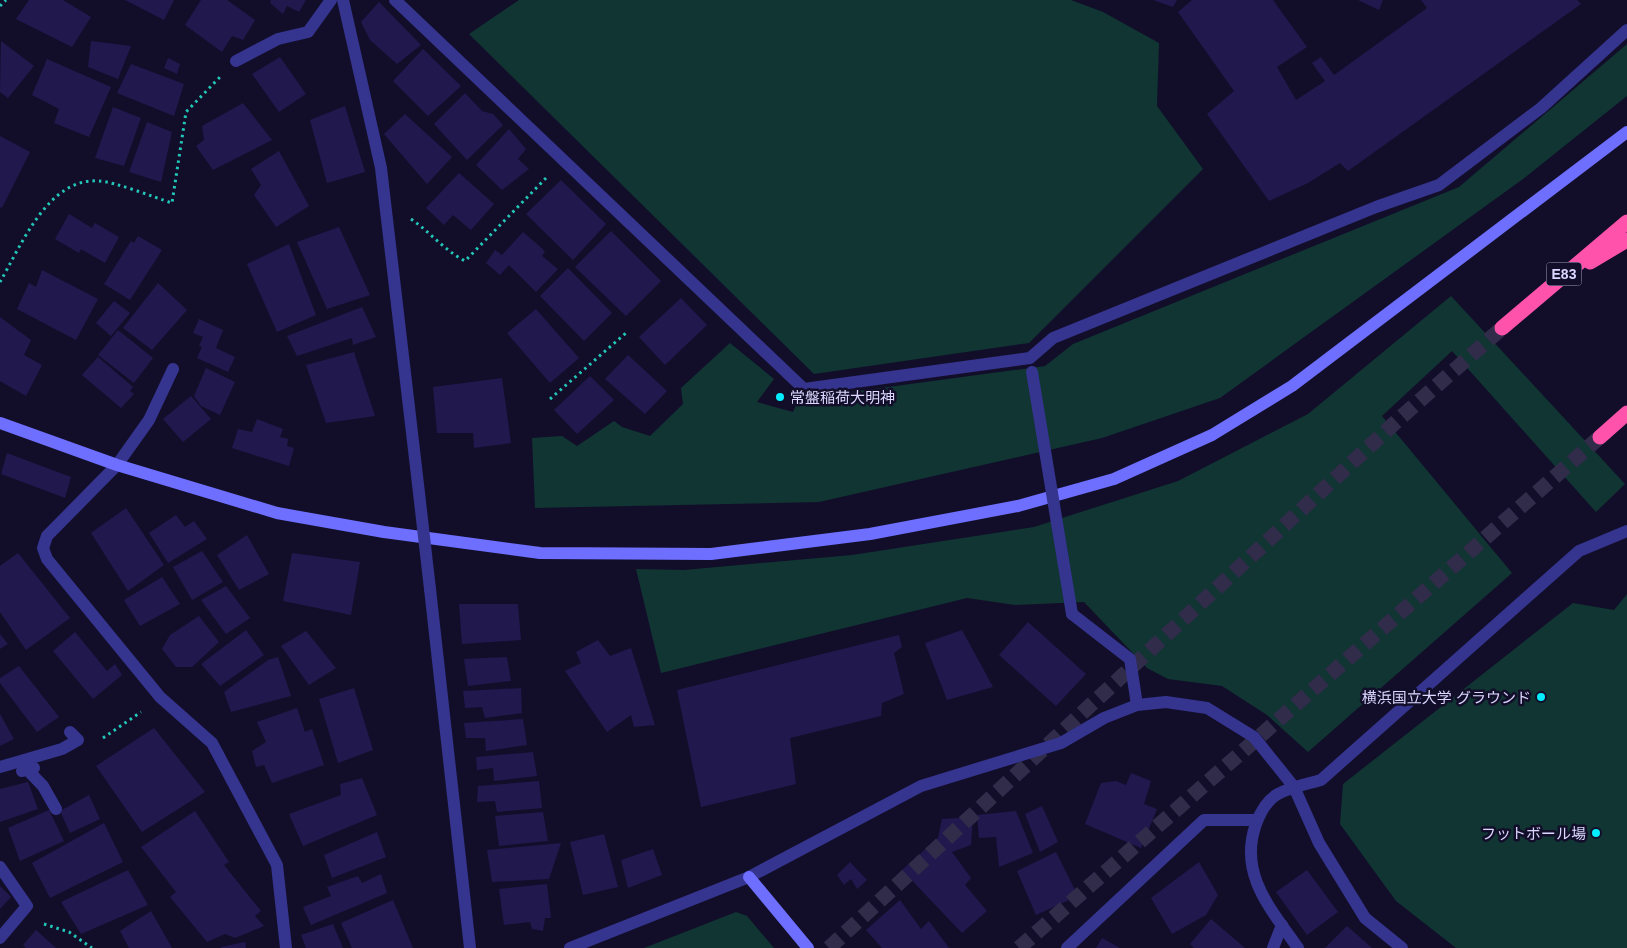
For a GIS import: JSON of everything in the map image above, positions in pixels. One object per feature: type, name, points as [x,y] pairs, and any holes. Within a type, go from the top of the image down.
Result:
[{"type":"highway","name":"E83","points":[[1502,328],[1627,222]]},
{"type":"highway","points":[[1550,286],[1627,240]]},
{"type":"highway","points":[[1600,437],[1627,413]]},
{"type":"street","points":[[236,61],[278,38],[308,32],[331,0]]},
{"type":"street","points":[[343,0],[381,168],[470,948]]},
{"type":"street","points":[[395,0],[804,389],[1030,358],[1053,338],[1376,208],[1439,185],[1541,108],[1627,30]]},
{"type":"street","points":[[0,423],[117,465],[277,512],[384,532],[540,553],[711,554],[870,534],[1018,506],[1114,479],[1212,435],[1300,380],[1627,132]]},
{"type":"street","points":[[1030,358],[1072,614],[1130,659],[1137,705]]},
{"type":"street","points":[[173,369],[149,420],[117,465],[47,536],[43,548],[47,559],[157,700],[212,743],[277,865],[286,948]]},
{"type":"street","points":[[1298,948],[1264,899],[1250,867],[1250,841],[1259,814],[1276,795],[1294,787],[1322,780],[1579,551],[1627,531]]},
{"type":"street","points":[[570,948],[749,877],[921,786],[1060,743],[1104,718],[1137,705],[1166,702],[1207,708],[1254,737],[1294,787],[1319,843],[1365,918],[1402,948]]},
{"type":"street","points":[[0,767],[26,768],[78,740],[70,732]]},
{"type":"street","points":[[26,768],[43,786],[56,809]]},
{"type":"street","points":[[1067,948],[1204,820],[1257,820]]},
{"type":"street","points":[[0,867],[27,906],[0,938]]},
{"type":"street","points":[[749,877],[808,948]]},
{"type":"street","points":[[1273,948],[1282,925]]},
{"type":"path","points":[[0,6],[6,0]]},
{"type":"path","points":[[0,282],[41,213],[50,200],[64,189],[86,181],[100,180],[172,203],[186,112],[236,61]]},
{"type":"path","points":[[385,206],[407,216],[424,228],[449,252],[465,261],[528,197]]},
{"type":"path","points":[[550,400],[626,333]]},
{"type":"path","points":[[27,906],[45,925],[69,932],[92,948]]},
{"type":"green space","points":[[519,0],[1071,0],[1103,12],[1159,43],[1157,106],[1203,169],[1029,343],[814,374],[469,34]]},
{"type":"green space","points":[[1627,44],[1627,96],[1523,179],[1220,398],[1102,438],[819,502],[535,508],[532,438],[562,436],[577,446],[614,421],[622,427],[650,436],[683,404],[681,388],[730,343],[774,379],[757,402],[793,412],[799,399],[1045,366],[1073,344],[1459,187]]},
{"type":"green space","points":[[1451,296],[1625,484],[1596,512],[1452,351],[1382,416],[1512,573],[1308,752],[1267,715],[1222,686],[1168,679],[1147,668],[1084,602],[1015,605],[967,598],[661,673],[636,569],[684,570],[852,555],[1034,527],[1178,481],[1308,414]]},
{"type":"green space","name":"横浜国立大学 グラウンド","points":[[1627,594],[1627,948],[1456,948],[1396,901],[1340,824],[1343,784],[1573,603],[1614,610]]},
{"type":"green space","points":[[736,912],[747,916],[774,948],[644,948]]},
{"type":"building","points":[[29,0],[63,0],[91,17],[72,47],[16,19]]},
{"type":"building","points":[[125,0],[174,0],[164,20]]},
{"type":"building","points":[[201,0],[227,0],[255,20],[243,40],[232,36],[222,52],[185,25]]},
{"type":"building","points":[[271,0],[306,0],[299,12],[287,6],[283,14],[270,3]]},
{"type":"building","points":[[1153,0],[1177,0],[1173,7]]},
{"type":"building","points":[[1192,0],[1273,0],[1307,47],[1277,67],[1296,100],[1325,81],[1312,63],[1321,57],[1334,75],[1427,8],[1421,0],[1577,0],[1581,4],[1348,171],[1340,163],[1308,183],[1269,201],[1207,114],[1234,91],[1178,12]]},
{"type":"building","points":[[1358,0],[1383,0],[1379,10]]},
{"type":"building","points":[[379,2],[421,45],[397,64],[370,40],[361,22]]},
{"type":"building","points":[[1,41],[34,66],[8,98],[0,92]]},
{"type":"building","points":[[91,41],[131,46],[118,79],[88,67]]},
{"type":"building","points":[[423,49],[461,86],[428,116],[393,81]]},
{"type":"building","points":[[280,57],[306,94],[279,112],[252,74]]},
{"type":"building","points":[[168,58],[180,64],[177,74],[164,68]]},
{"type":"building","points":[[47,59],[111,87],[89,137],[54,123],[59,109],[32,95]]},
{"type":"building","points":[[131,64],[184,84],[174,116],[117,93]]},
{"type":"building","points":[[465,93],[482,111],[493,114],[503,125],[467,160],[434,124]]},
{"type":"building","points":[[243,103],[272,140],[213,170],[196,146],[204,140],[202,126]]},
{"type":"building","points":[[345,106],[365,172],[327,183],[310,120]]},
{"type":"building","points":[[113,107],[141,118],[124,166],[95,158]]},
{"type":"building","points":[[405,114],[452,157],[427,184],[384,134]]},
{"type":"building","points":[[147,122],[172,132],[161,182],[129,172]]},
{"type":"building","points":[[509,129],[526,149],[518,159],[529,169],[502,190],[476,165]]},
{"type":"building","points":[[0,136],[30,152],[2,208],[0,207]]},
{"type":"building","points":[[279,151],[309,206],[276,227],[254,195],[261,185],[251,169]]},
{"type":"building","points":[[459,173],[494,204],[471,230],[453,215],[444,225],[426,208]]},
{"type":"building","points":[[561,180],[606,224],[573,260],[526,214]]},
{"type":"building","points":[[69,214],[92,228],[95,223],[119,237],[105,263],[81,249],[79,253],[55,239]]},
{"type":"building","points":[[339,227],[370,295],[327,309],[297,242]]},
{"type":"building","points":[[611,231],[661,281],[626,316],[575,267]]},
{"type":"building","points":[[523,232],[545,251],[542,256],[558,269],[536,292],[509,265],[500,275],[486,263],[495,250],[502,255]]},
{"type":"building","points":[[138,236],[162,250],[130,300],[104,284],[131,241],[134,243]]},
{"type":"building","points":[[289,244],[316,315],[277,332],[247,264]]},
{"type":"building","points":[[568,268],[612,313],[584,341],[540,296]]},
{"type":"building","points":[[42,270],[98,299],[76,340],[17,309],[29,283],[36,287]]},
{"type":"building","points":[[158,283],[187,310],[152,350],[123,328]]},
{"type":"building","points":[[681,298],[707,325],[665,365],[639,337]]},
{"type":"building","points":[[114,301],[130,313],[111,336],[96,323]]},
{"type":"building","points":[[362,307],[376,337],[353,345],[352,338],[297,356],[287,336]]},
{"type":"building","points":[[536,309],[579,358],[550,383],[507,333]]},
{"type":"building","points":[[0,317],[31,340],[24,355],[42,365],[26,396],[0,381]]},
{"type":"building","points":[[199,319],[223,330],[216,348],[235,357],[228,372],[197,358],[202,347],[199,346],[203,337],[193,333]]},
{"type":"building","points":[[118,330],[153,358],[134,383],[98,355]]},
{"type":"building","points":[[354,352],[375,416],[326,423],[306,365]]},
{"type":"building","points":[[628,355],[667,391],[645,414],[605,379]]},
{"type":"building","points":[[98,357],[133,387],[130,391],[134,394],[121,408],[82,375]]},
{"type":"building","points":[[206,368],[235,382],[220,415],[201,406],[194,396]]},
{"type":"building","points":[[590,376],[614,400],[577,434],[554,410]]},
{"type":"building","points":[[502,378],[511,443],[474,448],[473,433],[437,433],[433,387]]},
{"type":"building","points":[[191,396],[211,419],[183,442],[163,419]]},
{"type":"building","points":[[257,419],[283,429],[280,437],[288,439],[287,446],[294,448],[289,466],[232,448],[238,429],[252,432]]},
{"type":"building","points":[[7,453],[71,477],[65,498],[1,474]]},
{"type":"building","points":[[126,508],[164,565],[128,591],[91,533]]},
{"type":"building","points":[[176,515],[185,527],[194,521],[207,539],[168,563],[149,533]]},
{"type":"building","points":[[247,535],[269,574],[239,590],[217,555]]},
{"type":"building","points":[[202,551],[223,582],[192,600],[173,567]]},
{"type":"building","points":[[18,553],[70,618],[26,650],[0,612],[0,566]]},
{"type":"building","points":[[292,553],[360,562],[351,615],[283,601]]},
{"type":"building","points":[[162,577],[180,604],[140,626],[124,600]]},
{"type":"building","points":[[226,586],[250,618],[226,634],[201,600]]},
{"type":"building","points":[[459,604],[518,604],[521,640],[462,644]]},
{"type":"building","points":[[199,616],[219,642],[192,667],[176,667],[162,649],[170,635]]},
{"type":"building","points":[[1028,622],[1086,674],[1056,706],[999,655]]},
{"type":"building","points":[[246,630],[264,655],[220,686],[201,664]]},
{"type":"building","points":[[962,630],[993,687],[947,700],[925,643]]},
{"type":"building","points":[[306,631],[336,668],[309,685],[281,646]]},
{"type":"building","points":[[75,632],[107,671],[115,664],[122,675],[93,699],[53,651]]},
{"type":"building","points":[[0,634],[8,644],[0,649]]},
{"type":"building","points":[[899,635],[902,647],[894,653],[904,694],[882,703],[881,716],[790,738],[796,784],[701,807],[677,690]]},
{"type":"building","points":[[598,640],[610,656],[631,648],[655,725],[634,727],[631,715],[607,732],[565,671],[581,663],[576,652]]},
{"type":"building","points":[[278,657],[291,696],[231,712],[224,692],[268,660]]},
{"type":"building","points":[[507,657],[511,681],[468,686],[464,659]]},
{"type":"building","points":[[19,666],[59,717],[37,732],[0,683],[0,678]]},
{"type":"building","points":[[354,688],[373,750],[338,763],[319,699]]},
{"type":"building","points":[[521,688],[522,713],[485,718],[482,707],[465,708],[463,691]]},
{"type":"building","points":[[297,708],[305,732],[312,729],[324,765],[272,783],[264,765],[256,767],[252,751],[266,742],[257,722]]},
{"type":"building","points":[[0,714],[14,739],[0,746]]},
{"type":"building","points":[[523,719],[527,745],[486,751],[485,738],[466,738],[464,723]]},
{"type":"building","points":[[154,728],[205,792],[142,832],[96,766]]},
{"type":"building","points":[[533,752],[537,776],[494,781],[493,768],[477,770],[476,757]]},
{"type":"building","points":[[1131,773],[1151,781],[1144,804],[1157,809],[1141,848],[1085,824],[1101,783],[1116,781],[1126,785]]},
{"type":"building","points":[[362,778],[377,815],[303,846],[289,814],[341,795],[340,784]]},
{"type":"building","points":[[539,781],[542,808],[497,812],[495,801],[477,802],[478,786]]},
{"type":"building","points":[[28,782],[38,809],[0,822],[0,789]]},
{"type":"building","points":[[89,795],[100,819],[70,833],[60,811]]},
{"type":"building","points":[[1042,806],[1058,842],[1040,852],[1025,814]]},
{"type":"building","points":[[49,810],[64,841],[20,861],[8,828]]},
{"type":"building","points":[[195,811],[229,862],[224,865],[261,911],[255,916],[264,926],[235,938],[225,934],[207,942],[170,897],[176,892],[141,847]]},
{"type":"building","points":[[1016,811],[1033,853],[999,867],[996,837],[979,838],[977,815]]},
{"type":"building","points":[[543,812],[548,841],[499,846],[495,816]]},
{"type":"building","points":[[973,817],[971,845],[952,852],[971,878],[965,885],[987,911],[962,933],[902,870],[938,838],[942,819]]},
{"type":"building","points":[[104,823],[123,862],[50,898],[32,863]]},
{"type":"building","points":[[377,832],[386,857],[332,878],[324,855]]},
{"type":"building","points":[[604,834],[618,887],[583,895],[570,842]]},
{"type":"building","points":[[561,843],[549,879],[492,882],[487,850]]},
{"type":"building","points":[[653,849],[662,875],[628,888],[621,860]]},
{"type":"building","points":[[1056,852],[1078,896],[1036,915],[1017,871]]},
{"type":"building","points":[[850,862],[867,880],[857,889],[851,879],[844,885],[837,875]]},
{"type":"building","points":[[1199,862],[1218,895],[1206,915],[1172,934],[1151,898]]},
{"type":"building","points":[[128,870],[148,905],[81,934],[61,902]]},
{"type":"building","points":[[1307,870],[1338,912],[1307,935],[1276,892]]},
{"type":"building","points":[[381,874],[387,893],[311,925],[303,907],[331,896],[327,887],[358,876],[362,883]]},
{"type":"building","points":[[547,884],[551,918],[545,918],[543,931],[532,929],[530,922],[504,925],[499,889]]},
{"type":"building","points":[[0,886],[11,897],[0,909]]},
{"type":"building","points":[[393,900],[413,948],[352,948],[341,923]]},
{"type":"building","points":[[900,900],[921,929],[929,921],[949,948],[882,948],[866,930]]},
{"type":"building","points":[[151,911],[172,948],[129,948],[120,931]]},
{"type":"building","points":[[1211,919],[1245,948],[1194,948],[1190,944]]},
{"type":"building","points":[[333,924],[343,948],[306,948],[301,935]]},
{"type":"building","points":[[1347,926],[1372,948],[1325,948]]},
{"type":"building","points":[[36,930],[56,948],[26,948],[23,945]]},
{"type":"building","points":[[1102,938],[1120,948],[1096,948]]},
{"type":"building","points":[[245,942],[246,948],[221,948],[221,947]]},
{"type":"tunnel","points":[[829,948],[1399,419],[1502,328]]},
{"type":"tunnel","points":[[1019,948],[1600,437]]},
{"type":"place","name":"常盤稲荷大明神","points":[[780,397]]},
{"type":"place","name":"横浜国立大学 グラウンド","points":[[1541,697]]},
{"type":"place","name":"フットボール場","points":[[1596,833]]}]
